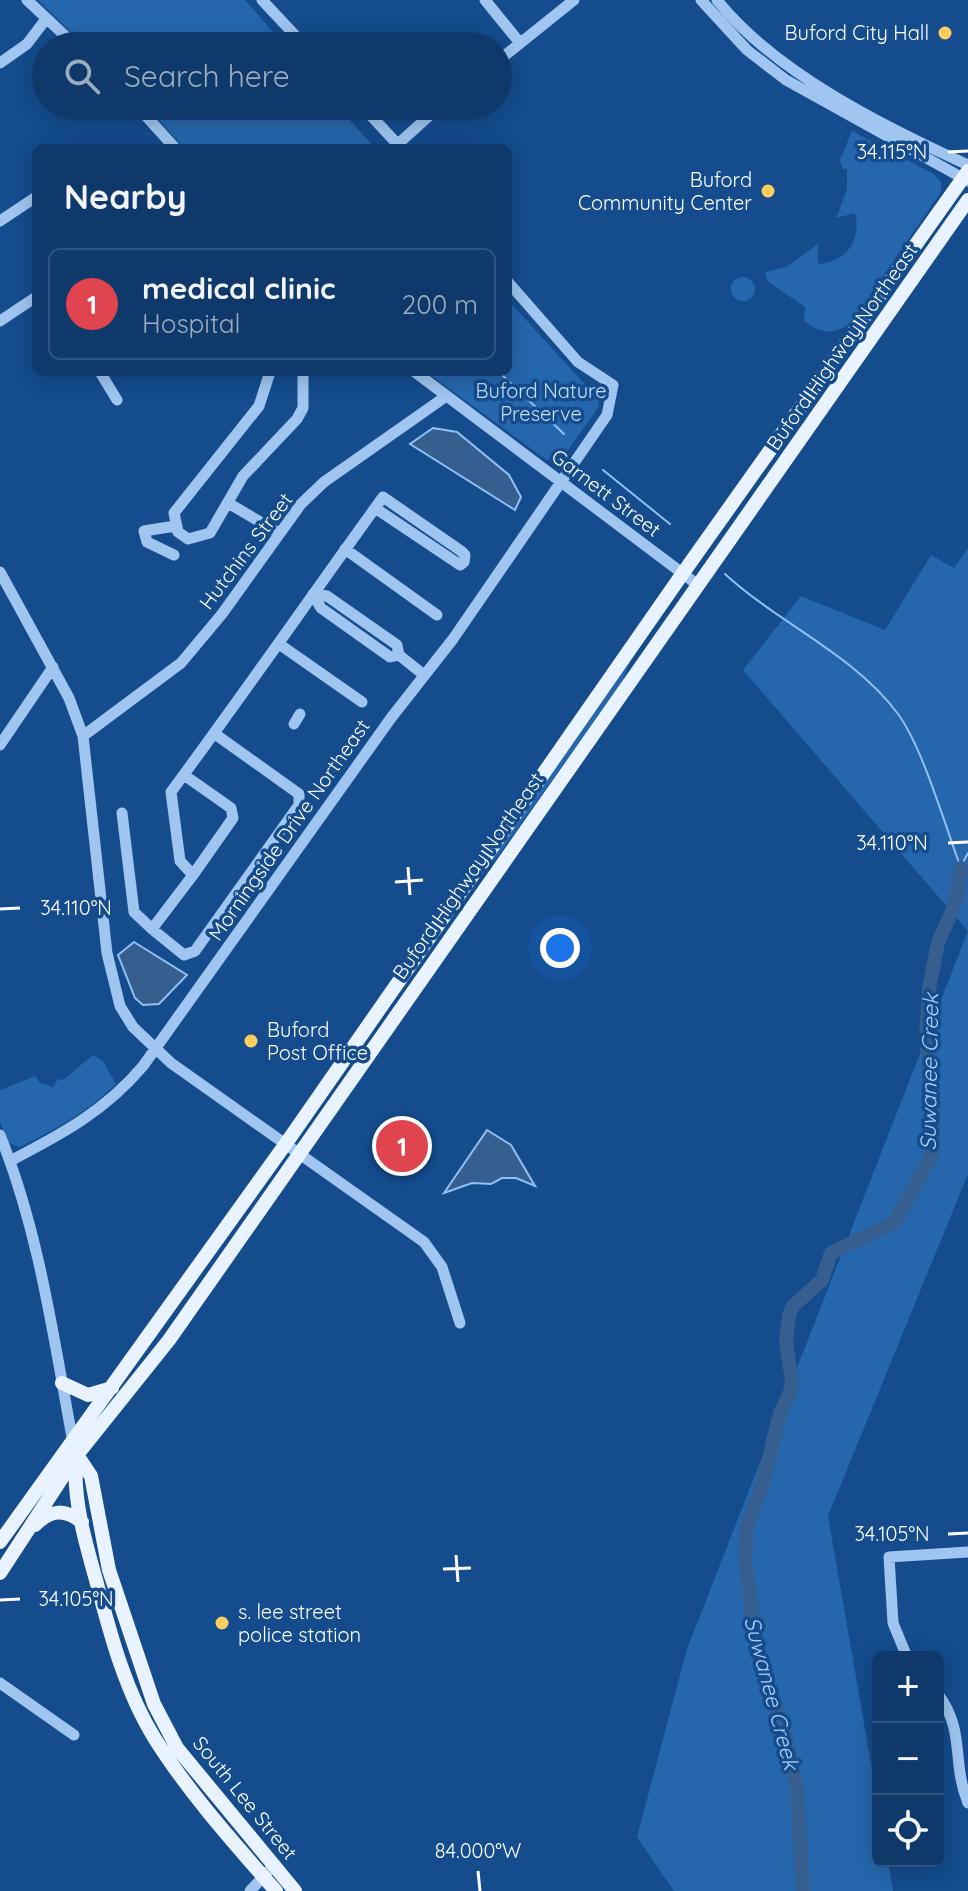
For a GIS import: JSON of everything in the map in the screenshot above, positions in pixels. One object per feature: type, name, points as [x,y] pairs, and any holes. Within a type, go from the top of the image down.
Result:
[{"type":"main road","name":"Buford Highway Northeast","points":[[0,1542],[72,1437],[116,1382],[287,1142],[683,573],[967,174]]},
{"type":"main road","name":"Buford Highway Northeast","points":[[0,1573],[77,1455],[168,1342],[968,200]]},
{"type":"main road","points":[[939,243],[968,212]]},
{"type":"main road","points":[[62,1383],[88,1395],[116,1382]]},
{"type":"main road","name":"South Lee Street","points":[[72,1437],[77,1455],[91,1476],[113,1585],[154,1704],[177,1748],[268,1870],[276,1891]]},
{"type":"main road","name":"South Lee Street","points":[[77,1455],[74,1486],[82,1522],[124,1673],[153,1737],[195,1796],[268,1870],[295,1891]]},
{"type":"main road","points":[[24,1537],[42,1518],[57,1511],[68,1511],[82,1522]]},
{"type":"street","points":[[27,0],[60,32]]},
{"type":"street","points":[[262,0],[292,32]]},
{"type":"street","points":[[485,0],[511,32]]},
{"type":"street","points":[[512,50],[574,0]]},
{"type":"street","points":[[701,0],[747,50],[786,80],[967,174]]},
{"type":"street","points":[[717,0],[758,42],[806,79],[967,174]]},
{"type":"street","points":[[36,32],[46,19]]},
{"type":"street","points":[[512,33],[520,43]]},
{"type":"street","points":[[0,63],[32,37]]},
{"type":"street","points":[[150,120],[171,144]]},
{"type":"street","points":[[375,120],[398,144]]},
{"type":"street","points":[[402,144],[426,120]]},
{"type":"street","points":[[0,221],[32,200]]},
{"type":"street","name":"Morningside Drive Northeast","points":[[10,1161],[90,1118],[118,1095],[155,1051],[453,639],[559,480],[607,415],[613,385],[578,362],[512,287]]},
{"type":"street","points":[[0,321],[32,300]]},
{"type":"street","points":[[102,376],[117,400]]},
{"type":"street","points":[[269,376],[259,406],[228,449],[181,500],[174,513],[175,526],[188,539],[210,533],[243,476],[297,419],[303,408],[303,376]]},
{"type":"street","name":"Garnett Street","points":[[420,376],[698,585]]},
{"type":"street","name":"Hutchins Street","points":[[83,736],[181,663],[222,614],[301,504],[324,482],[445,397]]},
{"type":"street","points":[[193,875],[180,861],[171,792],[215,734],[313,594],[345,549],[383,497],[427,535],[375,508]]},
{"type":"street","points":[[228,503],[279,533]]},
{"type":"street","points":[[174,555],[147,542],[144,531],[175,526]]},
{"type":"street","points":[[345,549],[437,615]]},
{"type":"street","points":[[0,572],[53,667],[83,736],[101,913],[120,1006],[155,1051],[287,1142],[434,1251],[460,1323]]},
{"type":"street","points":[[313,594],[327,596],[397,645],[399,655],[424,675]]},
{"type":"street","points":[[313,594],[321,608],[356,633],[390,657],[399,655]]},
{"type":"street","points":[[356,633],[363,621]]},
{"type":"street","points":[[279,644],[362,702]]},
{"type":"street","points":[[0,745],[53,667]]},
{"type":"street","points":[[122,813],[134,912],[184,955],[195,951],[299,805],[299,794],[215,734]]},
{"type":"street","points":[[152,929],[233,818],[231,808],[184,775]]},
{"type":"street","name":"South Lee Street","points":[[0,1135],[35,1239],[72,1437]]},
{"type":"street","points":[[905,1651],[893,1623],[889,1557],[968,1552]]},
{"type":"street","points":[[0,1683],[74,1735]]},
{"type":"street","points":[[944,1704],[957,1726],[957,1770],[968,1803]]},
{"type":"street","points":[[250,1891],[268,1870]]},
{"type":"green space","points":[[38,0],[245,0],[273,32],[71,32]]},
{"type":"green space","points":[[159,120],[350,120],[371,144],[180,144]]},
{"type":"green space","points":[[852,131],[935,175],[941,182],[941,192],[852,321],[828,332],[804,321],[805,307],[767,281],[765,272],[786,267],[818,244],[818,264],[837,259],[850,248],[856,232],[855,213],[836,218],[847,190],[847,169],[843,169],[840,160]]},
{"type":"green space","points":[[743,277],[751,281],[755,289],[751,297],[743,301],[735,297],[731,289],[735,281]]},
{"type":"green space","name":"Buford Nature Preserve","points":[[512,304],[599,400],[598,408],[563,457],[547,460],[432,376],[512,376]]},
{"type":"green space","points":[[968,548],[968,931],[743,670],[801,596],[885,630],[931,555],[954,568]]},
{"type":"green space","points":[[631,660],[620,685],[490,867],[500,846]]},
{"type":"green space","points":[[968,931],[968,1174],[828,1516],[872,1769],[872,1867],[889,1867],[893,1891],[674,1891],[637,1837],[687,1649]]},
{"type":"green space","points":[[93,1055],[103,1061],[116,1084],[46,1134],[20,1147],[9,1143],[0,1123],[0,1090],[35,1076],[40,1083],[53,1087],[58,1079],[63,1080]]},
{"type":"shaded area","points":[[433,428],[457,432],[509,475],[521,497],[515,510],[410,444]]},
{"type":"shaded area","points":[[134,942],[187,975],[159,1004],[143,1005],[135,998],[118,955]]},
{"type":"shaded area","points":[[487,1130],[511,1145],[535,1186],[516,1178],[502,1178],[491,1184],[472,1183],[444,1193]]},
{"type":"waterway","points":[[503,376],[564,434]]},
{"type":"waterway","points":[[603,470],[670,524]]},
{"type":"waterway","points":[[725,574],[860,674],[898,714],[925,767],[961,868]]},
{"type":"waterway","name":"Suwanee Creek","points":[[961,866],[968,853]]},
{"type":"waterway","name":"Suwanee Creek","points":[[803,1891],[797,1788],[785,1734],[757,1653],[745,1557],[747,1526],[763,1483],[780,1413],[790,1393],[792,1381],[786,1342],[793,1306],[822,1280],[831,1253],[895,1222],[932,1155],[934,1120],[926,1039],[929,989],[938,943],[955,904],[961,868]]},
{"type":"place","name":"Buford City Hall","points":[[945,33]]},
{"type":"place","name":"Buford Community Center","points":[[768,191]]},
{"type":"place","name":"Buford Post Office","points":[[251,1041]]},
{"type":"place","name":"medical clinic","points":[[402,1146]]},
{"type":"place","name":"s. lee street police station","points":[[222,1623]]}]
